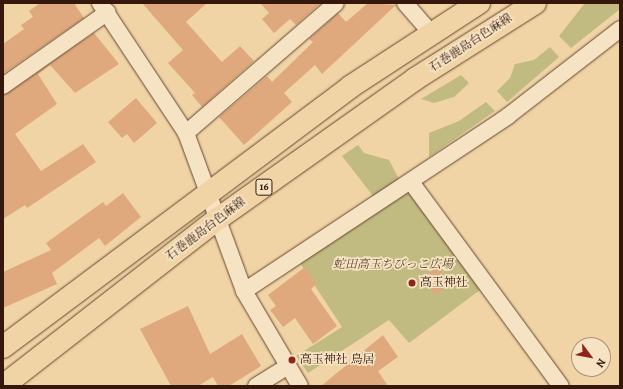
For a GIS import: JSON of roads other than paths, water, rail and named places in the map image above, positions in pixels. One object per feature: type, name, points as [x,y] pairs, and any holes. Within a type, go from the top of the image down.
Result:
[{"type":"main road","name":"16","points":[[3,347],[209,191],[350,87],[479,3]]},
{"type":"main road","name":"石巻鹿島台色麻線","points":[[3,386],[219,218],[415,79],[535,3]]},
{"type":"street","points":[[186,133],[336,3]]},
{"type":"street","points":[[405,3],[431,33]]},
{"type":"street","points":[[3,86],[104,8],[186,133],[219,218],[244,291],[287,367],[300,386]]},
{"type":"street","points":[[244,291],[411,182],[508,116],[620,29]]},
{"type":"street","points":[[411,182],[561,386]]},
{"type":"street","points":[[256,386],[287,367]]},
{"type":"place","name":"高玉神社","points":[[412,283]]},
{"type":"place","name":"高玉神社 鳥居","points":[[292,360]]},
{"type":"park label","name":"蛇田高玉ちびっこ広場","points":[[393,265]]}]
